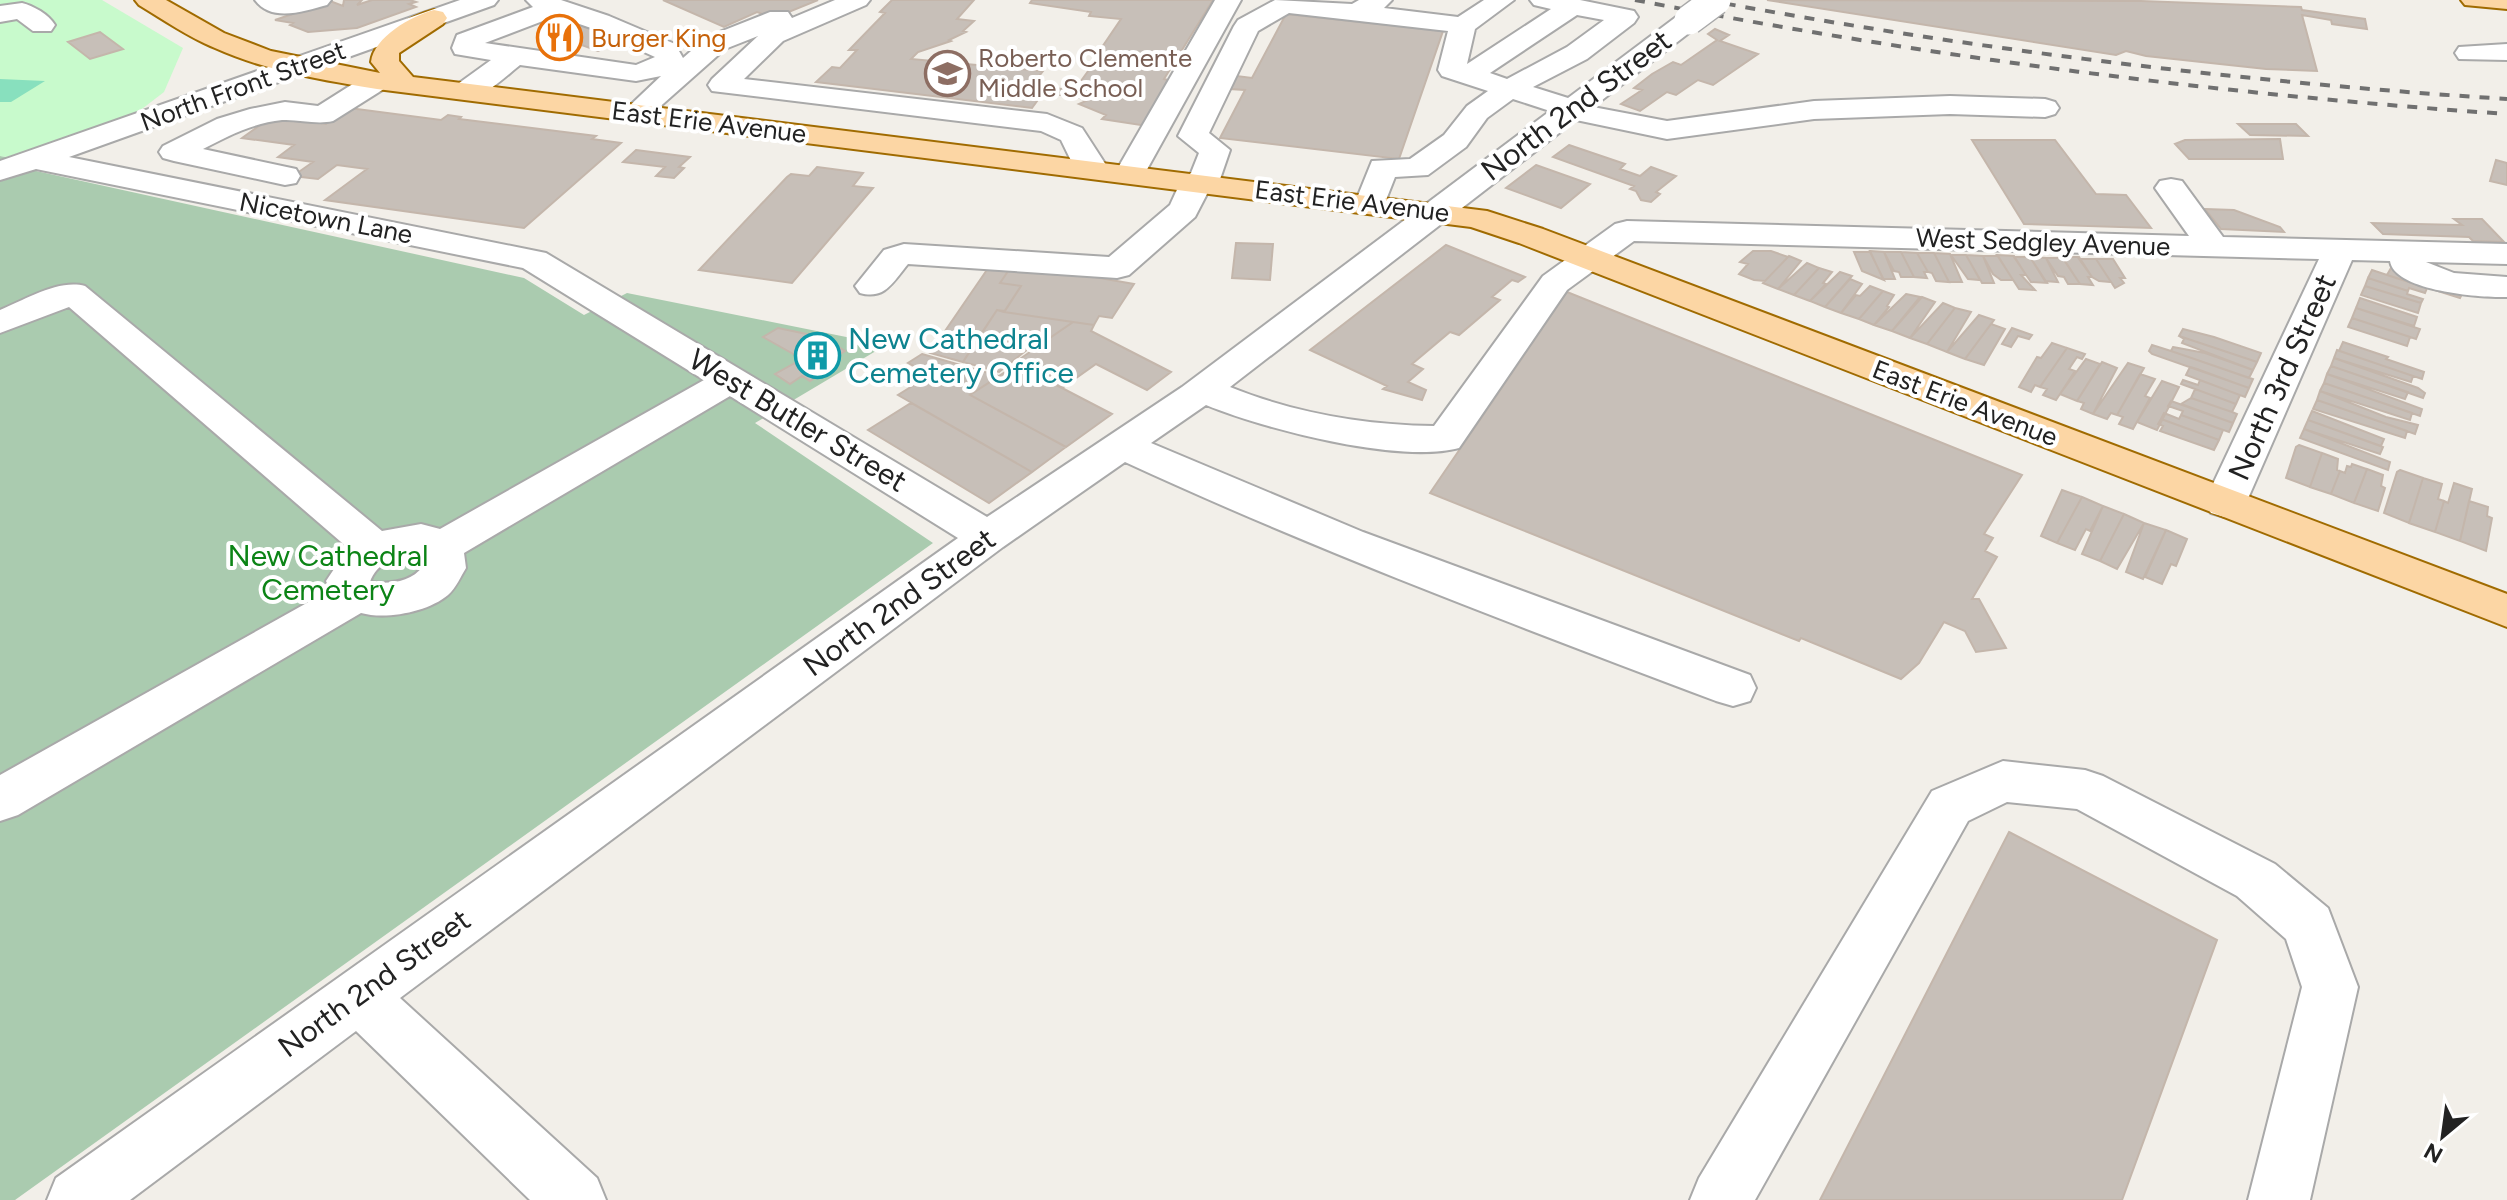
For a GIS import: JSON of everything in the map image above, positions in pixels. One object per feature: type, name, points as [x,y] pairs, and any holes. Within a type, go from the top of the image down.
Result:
[{"type":"main road","name":"East Erie Avenue","points":[[148,0],[228,44],[298,66],[390,83],[1436,211],[1503,226],[2507,611]]},
{"type":"main road","points":[[2474,0],[2507,1]]},
{"type":"main road","points":[[390,83],[386,52],[434,18]]},
{"type":"street","points":[[268,0],[283,7],[318,0]]},
{"type":"street","name":"North Front Street","points":[[0,171],[485,0]]},
{"type":"street","points":[[636,113],[716,43],[824,0]]},
{"type":"street","points":[[806,51],[858,0]]},
{"type":"street","points":[[858,0],[774,35],[722,85],[1047,123],[1072,134],[1091,165],[1089,168]]},
{"type":"street","points":[[1130,173],[1228,0]]},
{"type":"street","points":[[1401,17],[1428,0]]},
{"type":"street","points":[[872,286],[896,257],[904,254],[1117,268],[1184,210],[1200,182],[1215,150],[1193,136],[1247,26],[1285,5],[1367,6],[1401,17],[1463,25],[1501,0]]},
{"type":"street","points":[[1371,203],[1383,168],[1417,168],[1455,141],[1477,112],[1509,89],[1577,53],[1625,17],[1543,0]]},
{"type":"street","name":"North 2nd Street","points":[[78,1200],[988,537],[1202,389],[1716,0]]},
{"type":"street","points":[[547,4],[600,22],[665,50],[670,59],[653,70],[636,73],[515,56],[465,48],[466,41],[547,4]]},
{"type":"street","points":[[1469,75],[1573,6]]},
{"type":"street","points":[[0,14],[22,11],[42,25]]},
{"type":"street","points":[[1463,25],[1452,70],[1630,125],[1667,130],[1814,110],[1950,105],[2045,108]]},
{"type":"street","points":[[689,31],[716,43]]},
{"type":"street","points":[[2469,53],[2507,52]]},
{"type":"street","points":[[465,92],[515,56]]},
{"type":"street","points":[[548,102],[593,67]]},
{"type":"street","points":[[736,125],[763,91],[785,71]]},
{"type":"street","points":[[285,176],[174,152],[227,125],[260,115],[285,111],[323,115],[390,83]]},
{"type":"street","name":"Nicetown Lane","points":[[34,159],[534,260],[607,304]]},
{"type":"street","points":[[2171,188],[2214,247]]},
{"type":"street","name":"West Sedgley Avenue","points":[[1202,389],[1250,409],[1380,438],[1445,439],[1555,283],[1619,235],[1640,230],[2507,254]]},
{"type":"street","name":"North 3rd Street","points":[[2225,503],[2340,250]]},
{"type":"street","points":[[2391,252],[2415,270],[2447,282],[2484,288],[2507,287]]},
{"type":"street","points":[[0,322],[73,293],[376,549]]},
{"type":"street","name":"West Butler Street","points":[[607,304],[988,537]]},
{"type":"street","points":[[442,547],[731,380]]},
{"type":"street","points":[[1121,445],[1172,469],[1456,584],[1733,688]]},
{"type":"street","points":[[421,538],[442,547],[446,555],[445,565],[439,575],[413,594],[381,602],[355,596],[349,588],[353,568],[376,549],[391,542],[421,538]]},
{"type":"street","points":[[0,800],[355,596]]},
{"type":"street","points":[[1721,1200],[1950,806],[2003,781],[2085,790],[2256,880],[2309,925],[2330,987],[2279,1200]]},
{"type":"street","points":[[357,995],[575,1200]]},
{"type":"green space","points":[[0,0],[102,0],[183,48],[164,92],[138,112],[7,157],[0,156]]},
{"type":"green space","points":[[0,79],[45,81],[11,102],[0,102]]},
{"type":"green space","name":"New Cathedral Cemetery","points":[[0,156],[27,169],[524,278],[584,315],[627,293],[886,345],[755,423],[933,543],[15,1200],[0,1200]]},
{"type":"building","points":[[344,0],[362,0],[357,5],[372,0],[410,0],[416,2],[409,4],[416,7],[357,28],[308,32],[290,25],[293,23],[275,20],[330,1],[343,6]]},
{"type":"building","points":[[663,0],[818,0],[774,18],[757,12],[724,27]]},
{"type":"building","points":[[892,0],[974,0],[957,19],[974,21],[963,31],[966,32],[951,41],[918,52],[911,59],[1043,71],[1032,85],[1062,89],[1078,85],[1091,67],[1096,68],[1104,57],[1096,56],[1121,19],[1089,16],[1091,12],[1030,3],[1032,0],[1213,0],[1164,79],[1172,81],[1147,126],[1102,119],[1106,115],[1079,104],[1086,101],[1078,97],[1043,93],[1032,108],[816,82],[832,67],[840,68],[857,50],[849,50],[885,13],[880,12]]},
{"type":"building","points":[[1767,0],[2141,1],[2301,7],[2302,10],[2365,19],[2367,29],[2332,24],[2331,20],[2302,15],[2317,71],[2266,69],[2146,56],[2126,51],[2116,55]]},
{"type":"building","points":[[1286,14],[1443,31],[1399,159],[1220,138],[1245,90],[1230,89],[1237,76],[1252,78]]},
{"type":"building","points":[[571,17],[624,40],[598,51],[573,42],[577,40],[570,37],[564,39],[558,36],[563,34],[551,31],[546,25]]},
{"type":"building","points":[[1715,29],[1729,35],[1720,41],[1758,54],[1713,85],[1698,80],[1676,95],[1667,92],[1640,111],[1621,104],[1642,90],[1634,88],[1652,74],[1673,62],[1681,65],[1717,40],[1708,34]]},
{"type":"building","points":[[100,32],[123,49],[90,59],[68,42]]},
{"type":"building","points":[[349,108],[441,120],[448,115],[461,117],[459,119],[596,136],[592,139],[621,143],[524,228],[325,200],[367,169],[337,165],[318,179],[293,176],[313,162],[278,157],[294,145],[242,138],[263,123],[287,117],[326,124]]},
{"type":"building","points":[[2238,124],[2296,124],[2308,136],[2250,135]]},
{"type":"building","points":[[2280,139],[2283,159],[2189,159],[2175,144],[2185,140]]},
{"type":"building","points":[[1972,140],[2055,140],[2096,194],[2126,195],[2151,228],[2024,224]]},
{"type":"building","points":[[1569,145],[1625,164],[1620,169],[1640,176],[1651,167],[1676,176],[1656,192],[1660,194],[1651,202],[1641,200],[1636,191],[1630,189],[1634,186],[1553,157]]},
{"type":"building","points":[[636,150],[690,157],[679,167],[684,168],[674,178],[656,176],[665,167],[623,162]]},
{"type":"building","points":[[2496,160],[2507,163],[2507,185],[2490,181]]},
{"type":"building","points":[[1536,165],[1590,184],[1561,208],[1506,188]]},
{"type":"building","points":[[817,167],[863,173],[853,186],[873,188],[792,283],[699,270],[787,177],[791,174],[809,176]]},
{"type":"building","points":[[2205,209],[2234,210],[2280,227],[2284,232],[2221,229]]},
{"type":"building","points":[[2454,219],[2482,219],[2504,242],[2473,241],[2469,237],[2383,234],[2372,223],[2462,225]]},
{"type":"building","points":[[1236,243],[1273,244],[1270,280],[1232,278]]},
{"type":"building","points":[[1446,245],[1525,277],[1518,282],[1512,280],[1492,297],[1500,300],[1459,335],[1450,332],[1412,364],[1423,369],[1408,382],[1426,390],[1422,400],[1383,389],[1387,386],[1310,350]]},
{"type":"building","points":[[1753,251],[1771,251],[1788,257],[1765,281],[1754,280],[1739,274],[1748,264],[1740,262]]},
{"type":"building","points":[[1870,251],[1884,252],[1895,279],[1883,279]]},
{"type":"building","points":[[1854,252],[1870,252],[1884,280],[1862,271]]},
{"type":"building","points":[[1884,252],[1901,252],[1914,277],[1901,277],[1899,272],[1894,271]]},
{"type":"building","points":[[1901,252],[1917,253],[1928,272],[1924,272],[1927,278],[1914,277]]},
{"type":"building","points":[[1917,253],[1934,253],[1949,282],[1936,281]]},
{"type":"building","points":[[1934,253],[1950,254],[1962,282],[1949,282]]},
{"type":"building","points":[[1951,255],[1966,255],[1980,280],[1968,279]]},
{"type":"building","points":[[1966,255],[1983,256],[1994,283],[1982,283]]},
{"type":"building","points":[[1997,255],[2014,256],[2026,275],[2021,275],[2035,290],[2019,289]]},
{"type":"building","points":[[1789,256],[1801,261],[1778,289],[1763,283]]},
{"type":"building","points":[[1983,256],[1998,256],[2013,280],[2001,280],[1993,274]]},
{"type":"building","points":[[2014,257],[2030,257],[2047,283],[2031,282]]},
{"type":"building","points":[[2030,257],[2046,258],[2058,282],[2045,281]]},
{"type":"building","points":[[2062,257],[2079,257],[2092,277],[2088,277],[2093,285],[2080,284]]},
{"type":"building","points":[[2046,258],[2063,258],[2080,284],[2068,284],[2064,277],[2058,276]]},
{"type":"building","points":[[2079,259],[2096,259],[2111,282],[2092,277]]},
{"type":"building","points":[[2096,259],[2113,259],[2125,278],[2120,278],[2124,283],[2115,288]]},
{"type":"building","points":[[993,261],[1013,264],[1000,283],[1021,286],[1005,311],[997,310],[963,362],[930,353]]},
{"type":"building","points":[[1807,263],[1819,268],[1794,295],[1778,289]]},
{"type":"building","points":[[1013,264],[1095,275],[1134,284],[1112,318],[1099,316],[1094,325],[1004,312],[1021,286],[1000,283]]},
{"type":"building","points":[[1819,268],[1832,272],[1823,283],[1826,284],[1810,301],[1794,295]]},
{"type":"building","points":[[2391,268],[2463,292],[2460,298],[2387,275]]},
{"type":"building","points":[[2372,270],[2427,288],[2425,293],[2409,288],[2408,291],[2368,278]]},
{"type":"building","points":[[1840,272],[1852,276],[1825,307],[1810,301]]},
{"type":"building","points":[[2368,278],[2423,299],[2421,303],[2365,286]]},
{"type":"building","points":[[1850,279],[1862,284],[1841,313],[1825,307]]},
{"type":"building","points":[[1870,286],[1883,291],[1859,319],[1841,313],[1856,295],[1860,296]]},
{"type":"building","points":[[2365,286],[2421,303],[2418,313],[2361,295]]},
{"type":"building","points":[[1883,291],[1894,295],[1889,307],[1874,325],[1859,319]]},
{"type":"building","points":[[1567,292],[2022,475],[1984,534],[1993,538],[1985,551],[1997,557],[1972,599],[1979,599],[2006,648],[1976,652],[1965,631],[1944,622],[1919,663],[1901,679],[1430,493]]},
{"type":"building","points":[[1906,294],[1920,297],[1892,331],[1874,325]]},
{"type":"building","points":[[1922,297],[1935,302],[1910,338],[1892,331]]},
{"type":"building","points":[[2360,298],[2417,317],[2414,326],[2356,308]]},
{"type":"building","points":[[1943,303],[1955,308],[1927,344],[1910,338]]},
{"type":"building","points":[[1955,308],[1971,312],[1947,352],[1927,344]]},
{"type":"building","points":[[2356,308],[2420,329],[2416,339],[2352,318]]},
{"type":"building","points":[[997,310],[1073,322],[1038,346],[979,337]]},
{"type":"building","points":[[1979,315],[1994,320],[1965,359],[1947,352]]},
{"type":"building","points":[[2352,318],[2410,337],[2407,346],[2348,327]]},
{"type":"building","points":[[1073,322],[1094,325],[1091,331],[1171,372],[1147,390],[1096,364],[1062,388],[1014,363]]},
{"type":"building","points":[[1991,324],[2005,329],[1984,365],[1965,359]]},
{"type":"building","name":"New Cathedral Cemetery Office","points":[[778,328],[821,337],[845,351],[814,370],[821,374],[810,381],[802,376],[790,384],[775,374],[802,359],[763,337]]},
{"type":"building","points":[[2012,328],[2032,335],[2029,339],[2018,336],[2011,347],[2002,344]]},
{"type":"building","points":[[2183,329],[2261,353],[2257,362],[2179,336]]},
{"type":"building","points":[[2179,336],[2257,362],[2253,370],[2182,343],[2184,339]]},
{"type":"building","points":[[979,337],[1033,345],[999,372],[963,362]]},
{"type":"building","points":[[2343,342],[2424,372],[2422,379],[2339,351]]},
{"type":"building","points":[[2052,343],[2067,348],[2040,387],[2035,385],[2031,392],[2019,387],[2037,357],[2041,358]]},
{"type":"building","points":[[2152,345],[2253,379],[2249,388],[2152,354],[2149,351]]},
{"type":"building","points":[[2173,347],[2205,353],[2253,370],[2249,378],[2171,351]]},
{"type":"building","points":[[2067,348],[2085,354],[2082,359],[2077,357],[2069,369],[2075,371],[2056,400],[2043,395],[2047,389],[2040,387]]},
{"type":"building","points":[[2337,350],[2413,376],[2411,382],[2334,358]]},
{"type":"building","points":[[922,354],[999,376],[970,395],[1066,447],[1032,472],[898,395],[930,375],[908,363]]},
{"type":"building","points":[[2334,358],[2418,388],[2425,393],[2423,398],[2331,366]]},
{"type":"building","points":[[2086,359],[2100,364],[2077,401],[2060,394]]},
{"type":"building","points":[[2102,362],[2117,368],[2093,414],[2081,409],[2084,403],[2077,401]]},
{"type":"building","points":[[2128,363],[2144,368],[2117,415],[2111,413],[2107,419],[2093,414]]},
{"type":"building","points":[[1016,365],[1112,414],[1066,447],[970,395]]},
{"type":"building","points":[[2331,366],[2408,392],[2405,399],[2327,374]]},
{"type":"building","points":[[2190,367],[2249,388],[2245,397],[2186,375]]},
{"type":"building","points":[[2140,374],[2155,379],[2145,396],[2150,398],[2133,429],[2119,424],[2123,417],[2117,415]]},
{"type":"building","points":[[2327,374],[2422,409],[2420,416],[2324,383]]},
{"type":"building","points":[[2183,380],[2198,385],[2200,380],[2240,395],[2236,404],[2181,384]]},
{"type":"building","points":[[2162,381],[2179,387],[2157,430],[2137,422]]},
{"type":"building","points":[[2324,383],[2412,413],[2410,420],[2320,391]]},
{"type":"building","points":[[2195,389],[2236,404],[2232,412],[2191,398]]},
{"type":"building","points":[[2320,391],[2386,417],[2418,425],[2415,434],[2317,400]]},
{"type":"building","points":[[2191,398],[2237,414],[2233,423],[2181,404]]},
{"type":"building","points":[[2317,400],[2407,431],[2405,438],[2313,409]]},
{"type":"building","points":[[2171,401],[2233,423],[2229,432],[2181,415],[2183,411],[2168,406]]},
{"type":"building","points":[[911,403],[1032,472],[989,503],[868,430]]},
{"type":"building","points":[[2312,411],[2384,439],[2381,446],[2308,420]]},
{"type":"building","points":[[2164,413],[2179,419],[2181,415],[2223,430],[2219,440],[2161,419]]},
{"type":"building","points":[[2161,419],[2219,440],[2214,450],[2160,431],[2163,426],[2158,424]]},
{"type":"building","points":[[2308,420],[2383,447],[2380,454],[2304,429]]},
{"type":"building","points":[[2304,429],[2390,462],[2388,470],[2300,438]]},
{"type":"building","points":[[2299,445],[2322,453],[2310,487],[2286,478]]},
{"type":"building","points":[[2322,453],[2338,459],[2337,470],[2340,471],[2331,494],[2310,487]]},
{"type":"building","points":[[2352,464],[2367,469],[2354,503],[2331,494],[2340,471],[2345,473],[2347,466],[2351,467]]},
{"type":"building","points":[[2367,469],[2383,475],[2381,486],[2385,488],[2378,511],[2354,503]]},
{"type":"building","points":[[2400,470],[2423,478],[2409,523],[2384,513]]},
{"type":"building","points":[[2423,478],[2442,484],[2438,499],[2444,501],[2435,532],[2409,523]]},
{"type":"building","points":[[2454,483],[2472,489],[2460,541],[2435,532],[2444,501],[2448,503]]},
{"type":"building","points":[[2062,490],[2082,497],[2057,543],[2041,536]]},
{"type":"building","points":[[2082,497],[2103,506],[2090,531],[2086,529],[2075,550],[2057,543]]},
{"type":"building","points":[[2469,501],[2488,507],[2487,516],[2492,518],[2486,551],[2460,541]]},
{"type":"building","points":[[2103,506],[2124,514],[2100,561],[2082,554]]},
{"type":"building","points":[[2124,514],[2144,523],[2117,569],[2100,561]]},
{"type":"building","points":[[2144,523],[2166,530],[2143,579],[2126,572]]},
{"type":"building","points":[[2166,530],[2187,539],[2176,566],[2171,564],[2162,584],[2145,577]]},
{"type":"building","points":[[2009,832],[2217,940],[2122,1200],[1820,1200]]},
{"type":"railway","points":[[1635,0],[1852,39],[2069,70],[2287,96],[2507,114]]},
{"type":"railway","points":[[1706,0],[1905,34],[2105,62],[2306,83],[2507,99]]},
{"type":"place","name":"Burger King","points":[[560,38]]},
{"type":"place","name":"Roberto Clemente Middle School","points":[[947,73]]},
{"type":"place","name":"New Cathedral Cemetery Office","points":[[817,355]]}]
